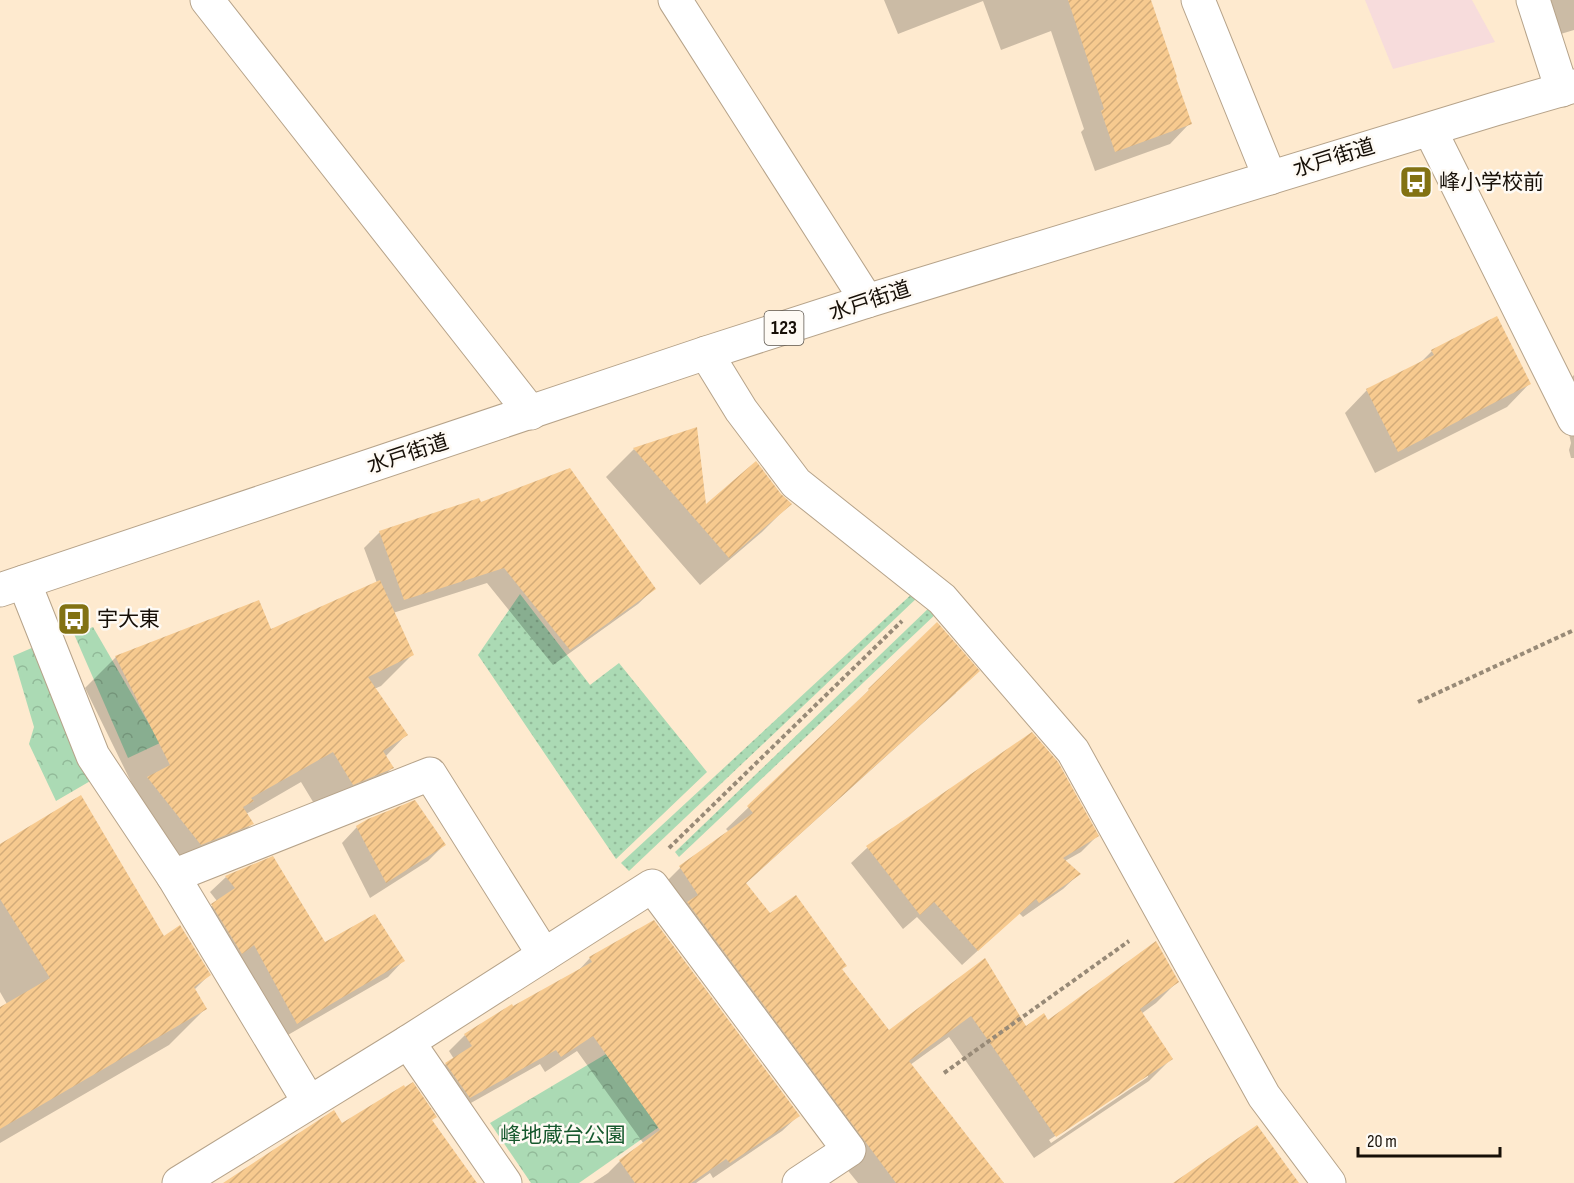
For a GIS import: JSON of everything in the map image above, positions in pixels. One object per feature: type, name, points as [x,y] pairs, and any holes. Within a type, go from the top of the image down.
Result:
[{"type":"main road","points":[[207,0],[531,413]]},
{"type":"main road","points":[[675,0],[867,301]]},
{"type":"main road","points":[[1198,0],[1270,178]]},
{"type":"main road","points":[[1533,0],[1568,88]]},
{"type":"main road","name":"水戸街道","points":[[12,586],[867,301],[1568,88]]},
{"type":"main road","points":[[1430,129],[1574,419]]},
{"type":"main road","points":[[706,353],[741,410],[796,483],[942,599],[1073,751],[1264,1096],[1329,1183]]},
{"type":"main road","points":[[12,586],[93,756],[173,876],[309,1102]]},
{"type":"main road","points":[[173,876],[430,774],[544,955]]},
{"type":"main road","points":[[179,1183],[408,1042],[652,886],[849,1150],[799,1183]]},
{"type":"main road","points":[[408,1042],[505,1183]]},
{"type":"path","points":[[652,886],[661,856],[933,591]]},
{"type":"path","points":[[1418,702],[1574,630]]},
{"type":"path","points":[[944,1073],[1164,916]]},
{"type":"shaded area","points":[[1365,0],[1472,0],[1495,42],[1393,69]]},
{"type":"green space","points":[[914,592],[919,596],[629,871],[621,863]]},
{"type":"green space","points":[[520,594],[590,685],[619,663],[707,772],[616,859],[478,655]]},
{"type":"green space","points":[[932,605],[939,611],[679,857],[675,852]]},
{"type":"green space","points":[[93,627],[160,743],[128,758],[74,634]]},
{"type":"green space","points":[[34,647],[92,780],[56,801],[29,744],[34,727],[13,656]]},
{"type":"green space","name":"峰地蔵台公園","points":[[606,1054],[659,1127],[579,1183],[531,1183],[490,1123]]},
{"type":"building","points":[[1068,0],[1151,0],[1192,124],[1115,152],[1101,111],[1104,109]]},
{"type":"building","points":[[1497,316],[1531,384],[1398,452],[1366,389],[1434,355],[1431,350]]},
{"type":"building","points":[[697,427],[706,504],[756,461],[781,494],[792,504],[729,558],[633,448]]},
{"type":"building","points":[[570,468],[656,589],[570,650],[504,568],[404,600],[379,531],[479,498],[481,502]]},
{"type":"building","points":[[380,580],[414,655],[368,677],[408,735],[383,751],[394,768],[353,785],[333,752],[251,798],[254,801],[243,807],[254,824],[201,845],[147,777],[170,765],[115,656],[259,600],[271,629]]},
{"type":"building","points":[[937,622],[980,671],[746,883],[770,913],[796,895],[847,966],[842,969],[889,1030],[985,958],[1026,1026],[1044,1013],[1048,1020],[1156,941],[1179,982],[1140,1009],[1173,1059],[1056,1137],[971,1016],[909,1061],[1004,1183],[896,1183],[687,902],[698,895],[679,866],[753,813],[747,806]]},
{"type":"building","points":[[1032,732],[1058,762],[1099,836],[1063,858],[1081,874],[1039,903],[1036,899],[978,951],[934,902],[920,915],[866,846]]},
{"type":"building","points":[[81,795],[164,936],[180,925],[211,975],[194,987],[207,1009],[0,1129],[0,1007],[50,978],[0,899],[0,844]]},
{"type":"building","points":[[415,800],[446,845],[386,883],[356,826]]},
{"type":"building","points":[[273,856],[325,942],[375,914],[405,961],[297,1024],[254,945],[242,954],[211,904],[235,888],[225,876]]},
{"type":"building","points":[[654,920],[800,1116],[730,1163],[726,1159],[691,1183],[635,1183],[619,1160],[660,1130],[593,1036],[561,1057],[556,1050],[470,1098],[445,1063],[472,1046],[464,1034],[512,1004],[513,1006],[592,962],[589,957]]},
{"type":"building","points":[[413,1082],[437,1117],[432,1120],[477,1183],[223,1183],[334,1110],[342,1123],[404,1085],[405,1087]]},
{"type":"building","points":[[1257,1125],[1299,1183],[1173,1183]]},
{"type":"place","name":"峰小学校前","points":[[1416,182]]},
{"type":"place","name":"宇大東","points":[[74,619]]}]
